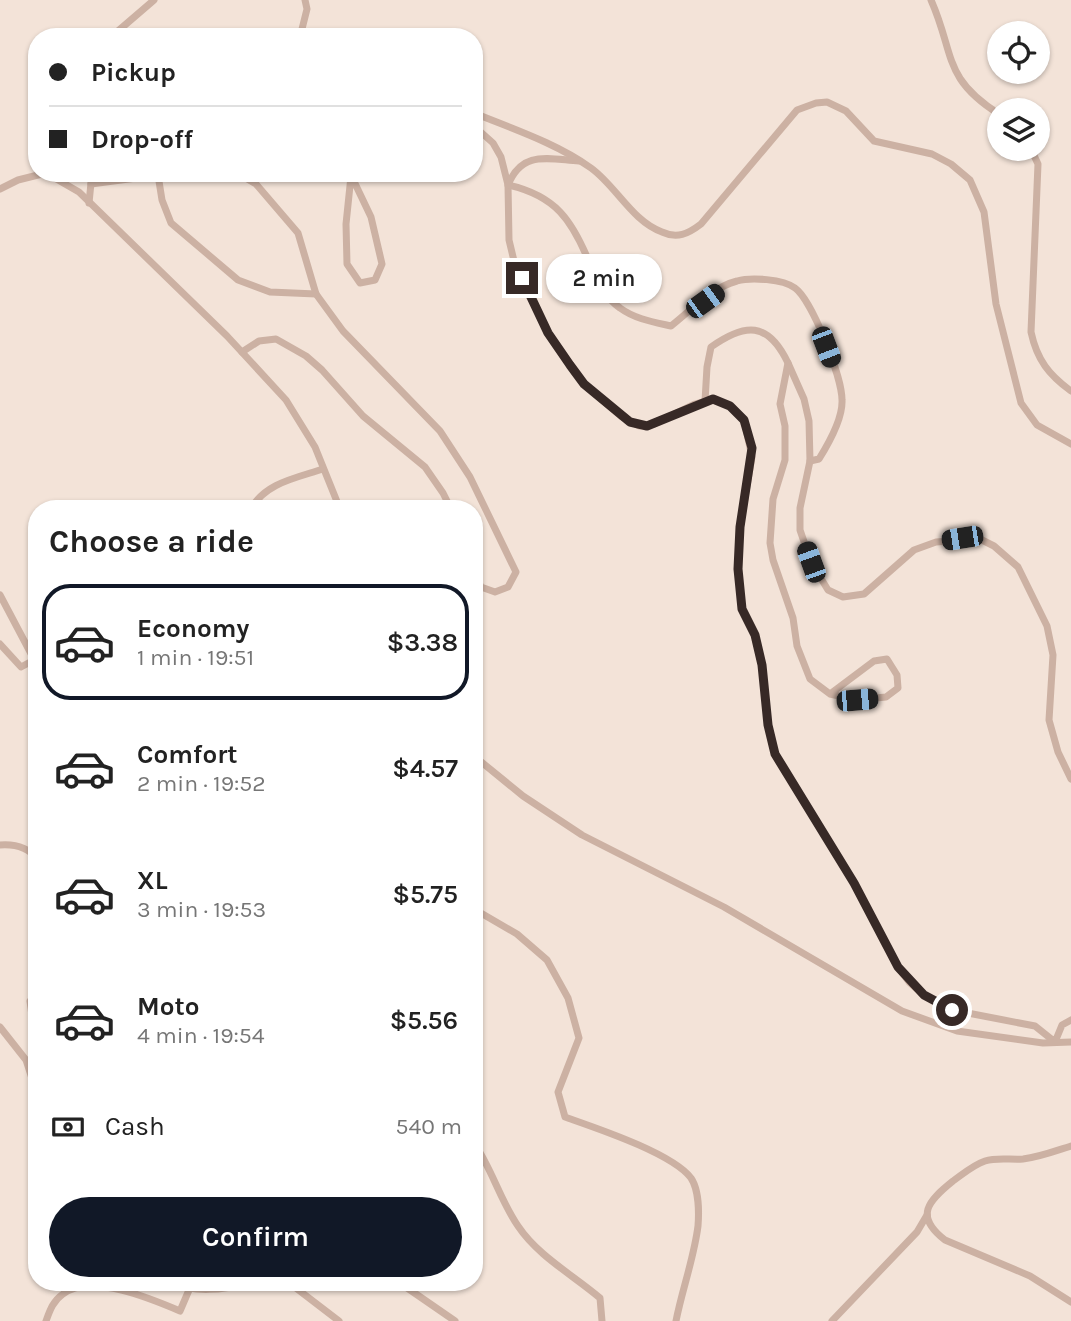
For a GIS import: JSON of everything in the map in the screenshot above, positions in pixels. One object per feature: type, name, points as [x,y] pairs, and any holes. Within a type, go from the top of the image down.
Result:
[{"type":"lane","points":[[121,28],[154,0]]},
{"type":"lane","points":[[302,28],[307,9],[305,0]]},
{"type":"lane","points":[[931,0],[949,58],[961,82],[977,100],[987,106]]},
{"type":"lane","points":[[483,117],[580,161],[606,179],[651,227],[671,235],[689,233],[701,224],[788,120],[806,105],[827,102],[836,105],[846,111],[874,141],[932,154],[951,164],[970,180],[984,212],[996,304],[1021,403],[1037,425],[1071,444]]},
{"type":"lane","points":[[483,134],[494,143],[501,157],[508,185],[509,240],[515,265],[548,333],[584,384],[622,417],[639,426],[654,424],[713,399],[722,401],[737,412],[747,427],[752,448],[740,527],[738,569],[742,609],[755,635],[762,665],[768,725],[775,754],[831,844],[898,967],[909,982],[924,995],[952,1010],[1035,1026],[1055,1042]]},
{"type":"lane","points":[[508,185],[514,170],[524,162],[539,158],[580,161]]},
{"type":"lane","points":[[1037,161],[1031,332],[1034,348],[1045,370],[1071,391]]},
{"type":"lane","points":[[0,189],[28,178]]},
{"type":"lane","points":[[62,182],[89,202],[242,352],[286,400],[315,447],[336,500]]},
{"type":"lane","points":[[89,202],[91,184],[106,182]]},
{"type":"lane","points":[[159,182],[162,201],[171,223],[238,280],[270,292],[316,294]]},
{"type":"lane","points":[[253,182],[298,233],[316,294],[343,331],[440,431],[470,477],[481,500]]},
{"type":"lane","points":[[350,182],[346,224],[347,264],[360,283],[375,280],[382,264],[371,217],[355,182]]},
{"type":"lane","points":[[508,185],[532,190],[556,206],[572,226],[598,284],[608,298],[642,320],[671,326],[722,288],[737,281],[752,279],[794,286],[809,303],[835,369],[842,400],[839,418],[825,449],[819,459],[810,461]]},
{"type":"lane","points":[[705,401],[711,347],[735,331],[758,330],[771,336],[788,363],[806,410],[810,461],[800,508],[800,530],[811,562],[828,590],[844,597],[864,594],[914,550],[962,538],[980,539],[994,546],[1018,567],[1048,626],[1053,655],[1049,720],[1058,752],[1071,779]]},
{"type":"lane","points":[[242,352],[259,341],[276,339],[306,356],[363,416],[425,467],[447,500]]},
{"type":"lane","points":[[788,363],[780,404],[785,426],[785,460],[773,499],[770,542],[773,561],[793,618],[797,646],[810,679],[830,694],[857,700],[886,697],[898,688],[897,675],[887,659],[874,661],[830,694]]},
{"type":"lane","points":[[256,500],[271,487],[323,469]]},
{"type":"lane","points":[[483,504],[516,572],[508,587],[495,592],[483,588]]},
{"type":"lane","points":[[0,595],[28,649]]},
{"type":"lane","points":[[0,644],[20,667],[28,664]]},
{"type":"lane","points":[[483,764],[523,796],[582,835],[724,907],[902,1011],[957,1031],[997,1038],[1071,1042]]},
{"type":"lane","points":[[0,845],[15,845],[28,852]]},
{"type":"lane","points":[[483,914],[517,934],[547,960],[568,998],[579,1038],[558,1092],[565,1117],[622,1138],[671,1163],[691,1179],[698,1199],[698,1226],[676,1321]]},
{"type":"lane","points":[[1055,1042],[1062,1025],[1071,1020]]},
{"type":"lane","points":[[0,1027],[28,1066]]},
{"type":"lane","points":[[831,1321],[917,1232],[933,1197],[974,1166],[995,1159],[1036,1157],[1071,1146]]},
{"type":"lane","points":[[483,1156],[517,1225],[539,1250],[600,1298],[602,1321]]},
{"type":"lane","points":[[927,1215],[935,1233],[945,1240],[1030,1276],[1071,1302]]},
{"type":"lane","points":[[46,1321],[51,1306],[67,1291]]},
{"type":"lane","points":[[116,1291],[144,1295],[180,1311]]},
{"type":"lane","points":[[181,1321],[180,1311],[188,1291]]},
{"type":"lane","points":[[300,1291],[340,1321]]},
{"type":"lane","points":[[412,1291],[455,1321]]},
{"type":"route","points":[[522,278],[556,347],[584,384],[622,417],[639,426],[647,426],[695,404],[713,399],[730,406],[744,420],[752,457],[738,540],[738,569],[742,609],[749,628],[755,635],[762,665],[768,725],[775,754],[854,883],[898,967],[909,982],[924,995],[952,1010]]}]
